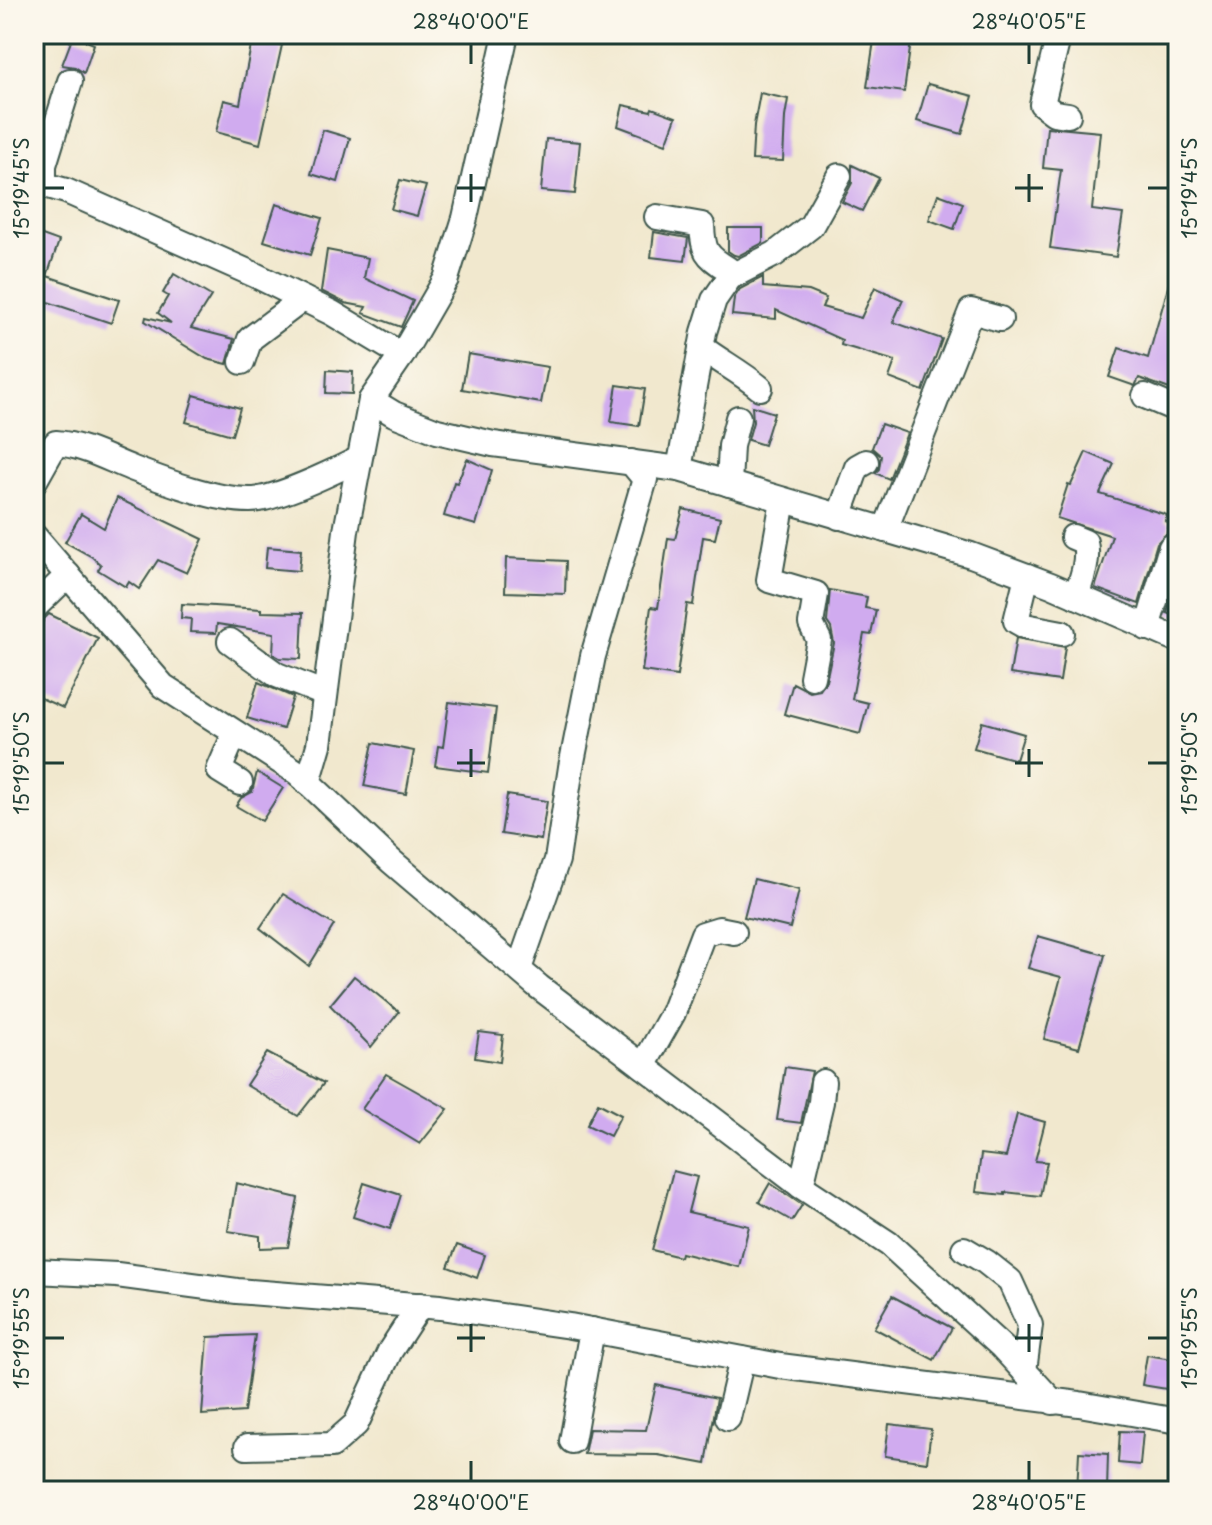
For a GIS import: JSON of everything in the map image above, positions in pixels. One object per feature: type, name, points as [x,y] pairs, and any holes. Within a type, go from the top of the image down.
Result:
[{"type":"street","points":[[308,783],[319,745],[346,531],[371,400],[402,355],[446,279],[465,218],[506,34]]},
{"type":"street","points":[[1059,34],[1042,104],[1054,113],[1068,115]]},
{"type":"street","points":[[70,81],[39,183],[66,191],[303,299],[402,355]]},
{"type":"street","points":[[679,469],[701,347],[714,300],[730,277],[775,254],[811,226],[839,176]]},
{"type":"street","points":[[657,217],[702,225],[703,248],[713,260],[728,269],[730,277]]},
{"type":"street","points":[[242,362],[250,339],[303,299]]},
{"type":"street","points":[[885,530],[971,311],[1000,319]]},
{"type":"street","points":[[701,347],[760,388]]},
{"type":"street","points":[[1145,396],[1178,410]]},
{"type":"street","points":[[371,400],[394,414],[437,431],[493,444],[679,469],[971,555],[1178,640]]},
{"type":"street","points":[[729,484],[731,446],[738,418]]},
{"type":"street","points":[[34,482],[45,440],[77,445],[152,476],[250,500],[264,498],[326,475],[359,459]]},
{"type":"street","points":[[519,969],[557,860],[593,656],[645,479],[631,462]]},
{"type":"street","points":[[839,517],[857,467],[866,462]]},
{"type":"street","points":[[783,500],[769,580],[816,594],[811,624],[819,640],[812,677]]},
{"type":"street","points":[[34,536],[163,686],[298,773],[391,861],[519,969],[801,1186],[889,1244],[1053,1402]]},
{"type":"street","points":[[1073,537],[1085,542],[1087,550],[1076,596]]},
{"type":"street","points":[[1147,628],[1171,547],[1178,547]]},
{"type":"street","points":[[34,608],[68,575]]},
{"type":"street","points":[[1027,576],[1016,621],[1025,626],[1062,633]]},
{"type":"street","points":[[230,641],[277,675],[325,694]]},
{"type":"street","points":[[235,733],[219,770],[240,783]]},
{"type":"street","points":[[643,1066],[673,1013],[703,934],[719,929],[734,932]]},
{"type":"street","points":[[801,1186],[823,1082]]},
{"type":"street","points":[[964,1249],[1010,1281],[1030,1325],[1024,1371]]},
{"type":"street","points":[[34,1271],[117,1275],[237,1291],[420,1305],[592,1330],[780,1366],[1079,1404],[1178,1421]]},
{"type":"street","points":[[247,1447],[332,1445],[356,1424],[390,1351],[420,1305]]},
{"type":"street","points":[[572,1441],[592,1330]]},
{"type":"street","points":[[728,1418],[742,1359]]},
{"type":"building","points":[[875,34],[912,34],[904,92],[867,87]]},
{"type":"building","points":[[73,36],[94,44],[84,73],[75,67],[62,65]]},
{"type":"building","points":[[252,40],[282,45],[260,144],[216,132],[224,100],[240,104]]},
{"type":"building","points":[[928,84],[973,96],[962,134],[917,121]]},
{"type":"building","points":[[760,93],[788,99],[783,161],[752,160]]},
{"type":"building","points":[[623,105],[651,111],[652,108],[676,117],[666,144],[618,126]]},
{"type":"building","points":[[1047,127],[1100,132],[1092,210],[1123,214],[1116,257],[1050,248],[1061,170],[1043,168]]},
{"type":"building","points":[[323,130],[350,138],[338,182],[311,174]]},
{"type":"building","points":[[546,139],[580,142],[575,194],[541,191]]},
{"type":"building","points":[[852,165],[879,178],[862,211],[842,202],[852,183]]},
{"type":"building","points":[[400,180],[426,186],[417,216],[391,209]]},
{"type":"building","points":[[938,194],[963,203],[954,229],[929,220]]},
{"type":"building","points":[[276,204],[322,218],[310,255],[264,241]]},
{"type":"building","points":[[728,228],[763,228],[763,243],[738,256],[734,255],[728,251]]},
{"type":"building","points":[[34,232],[59,241],[47,276],[119,300],[111,323],[39,299],[34,304]]},
{"type":"building","points":[[654,232],[688,238],[685,261],[651,257]]},
{"type":"building","points":[[327,250],[368,258],[364,278],[413,301],[401,327],[363,313],[366,307],[345,303],[321,291]]},
{"type":"building","points":[[1172,273],[1178,273],[1178,392],[1139,378],[1135,386],[1109,377],[1119,348],[1148,358]]},
{"type":"building","points":[[174,274],[211,296],[191,328],[234,339],[227,364],[207,359],[145,321],[146,317],[171,323],[158,313],[168,296],[163,293]]},
{"type":"building","points":[[763,277],[763,287],[809,291],[826,298],[822,307],[861,318],[875,287],[903,300],[893,322],[942,339],[923,391],[889,378],[895,361],[841,345],[842,340],[776,310],[776,319],[732,315],[734,298],[740,289]]},
{"type":"building","points":[[468,354],[548,367],[541,403],[462,389]]},
{"type":"building","points":[[327,370],[353,372],[352,394],[326,393]]},
{"type":"building","points":[[617,385],[645,389],[639,426],[611,422]]},
{"type":"building","points":[[194,395],[240,408],[232,435],[186,422]]},
{"type":"building","points":[[752,406],[774,413],[764,445],[748,440],[753,422]]},
{"type":"building","points":[[881,424],[907,433],[889,479],[875,473],[879,469],[881,456],[872,448]]},
{"type":"building","points":[[1086,452],[1114,464],[1100,494],[1167,515],[1165,521],[1170,523],[1167,533],[1157,543],[1139,604],[1095,588],[1112,536],[1057,518],[1068,484],[1071,485]]},
{"type":"building","points":[[467,459],[492,470],[476,525],[444,516],[454,482],[457,483]]},
{"type":"building","points":[[117,498],[203,539],[187,573],[158,560],[139,589],[129,582],[126,587],[98,570],[101,565],[92,557],[65,542],[81,514],[104,528]]},
{"type":"building","points":[[683,509],[720,518],[715,539],[703,537],[693,605],[687,604],[677,676],[642,671],[651,607],[658,608],[668,538],[675,539]]},
{"type":"building","points":[[267,547],[301,550],[299,571],[265,568]]},
{"type":"building","points":[[506,558],[566,561],[565,594],[505,592]]},
{"type":"building","points":[[1178,576],[1178,617],[1167,613]]},
{"type":"building","points":[[830,590],[867,597],[865,608],[876,610],[871,635],[864,634],[852,699],[868,703],[860,734],[784,714],[793,683],[810,692],[820,690],[826,681],[834,643],[827,622]]},
{"type":"building","points":[[182,604],[303,613],[301,659],[280,658],[273,654],[274,633],[217,624],[216,633],[190,632],[191,619],[181,618]]},
{"type":"building","points":[[49,614],[98,638],[63,708],[34,695],[34,638]]},
{"type":"building","points":[[1016,638],[1065,647],[1060,681],[1010,674]]},
{"type":"building","points":[[258,682],[293,697],[283,729],[247,718]]},
{"type":"building","points":[[449,702],[496,708],[488,773],[435,766],[438,746],[443,747]]},
{"type":"building","points":[[982,722],[1024,734],[1016,760],[974,748]]},
{"type":"building","points":[[373,743],[414,751],[406,794],[364,786]]},
{"type":"building","points":[[257,772],[283,788],[262,821],[236,806],[241,798],[252,792]]},
{"type":"building","points":[[507,795],[547,801],[541,840],[501,834]]},
{"type":"building","points":[[754,879],[799,890],[790,928],[744,917]]},
{"type":"building","points":[[283,894],[334,925],[309,966],[260,928]]},
{"type":"building","points":[[1038,936],[1105,955],[1079,1048],[1044,1039],[1061,977],[1028,968]]},
{"type":"building","points":[[354,976],[399,1012],[371,1047],[330,1005]]},
{"type":"building","points":[[479,1032],[503,1035],[500,1062],[475,1058]]},
{"type":"building","points":[[267,1053],[324,1083],[298,1116],[246,1085]]},
{"type":"building","points":[[785,1067],[812,1071],[801,1123],[777,1120]]},
{"type":"building","points":[[386,1074],[448,1109],[420,1144],[362,1109]]},
{"type":"building","points":[[598,1103],[621,1115],[610,1136],[587,1125]]},
{"type":"building","points":[[1017,1114],[1045,1122],[1035,1161],[1047,1162],[1040,1196],[976,1192],[981,1154],[1006,1157]]},
{"type":"building","points":[[673,1171],[697,1177],[688,1212],[749,1226],[739,1267],[681,1253],[680,1257],[652,1250]]},
{"type":"building","points":[[236,1183],[298,1198],[288,1247],[260,1248],[260,1236],[228,1231]]},
{"type":"building","points":[[364,1183],[401,1195],[390,1229],[353,1217]]},
{"type":"building","points":[[770,1183],[802,1205],[792,1221],[759,1202]]},
{"type":"building","points":[[457,1245],[485,1255],[477,1278],[448,1267]]},
{"type":"building","points":[[892,1296],[952,1328],[934,1360],[874,1328]]},
{"type":"building","points":[[255,1335],[244,1412],[202,1415],[208,1337]]},
{"type":"building","points":[[1147,1355],[1178,1360],[1173,1390],[1142,1385]]},
{"type":"building","points":[[656,1385],[717,1398],[706,1464],[658,1455],[584,1454],[589,1429],[646,1430]]},
{"type":"building","points":[[889,1424],[931,1429],[927,1462],[885,1456]]},
{"type":"building","points":[[1120,1431],[1143,1432],[1140,1465],[1118,1463]]},
{"type":"building","points":[[1079,1452],[1108,1454],[1107,1491],[1077,1491]]}]
